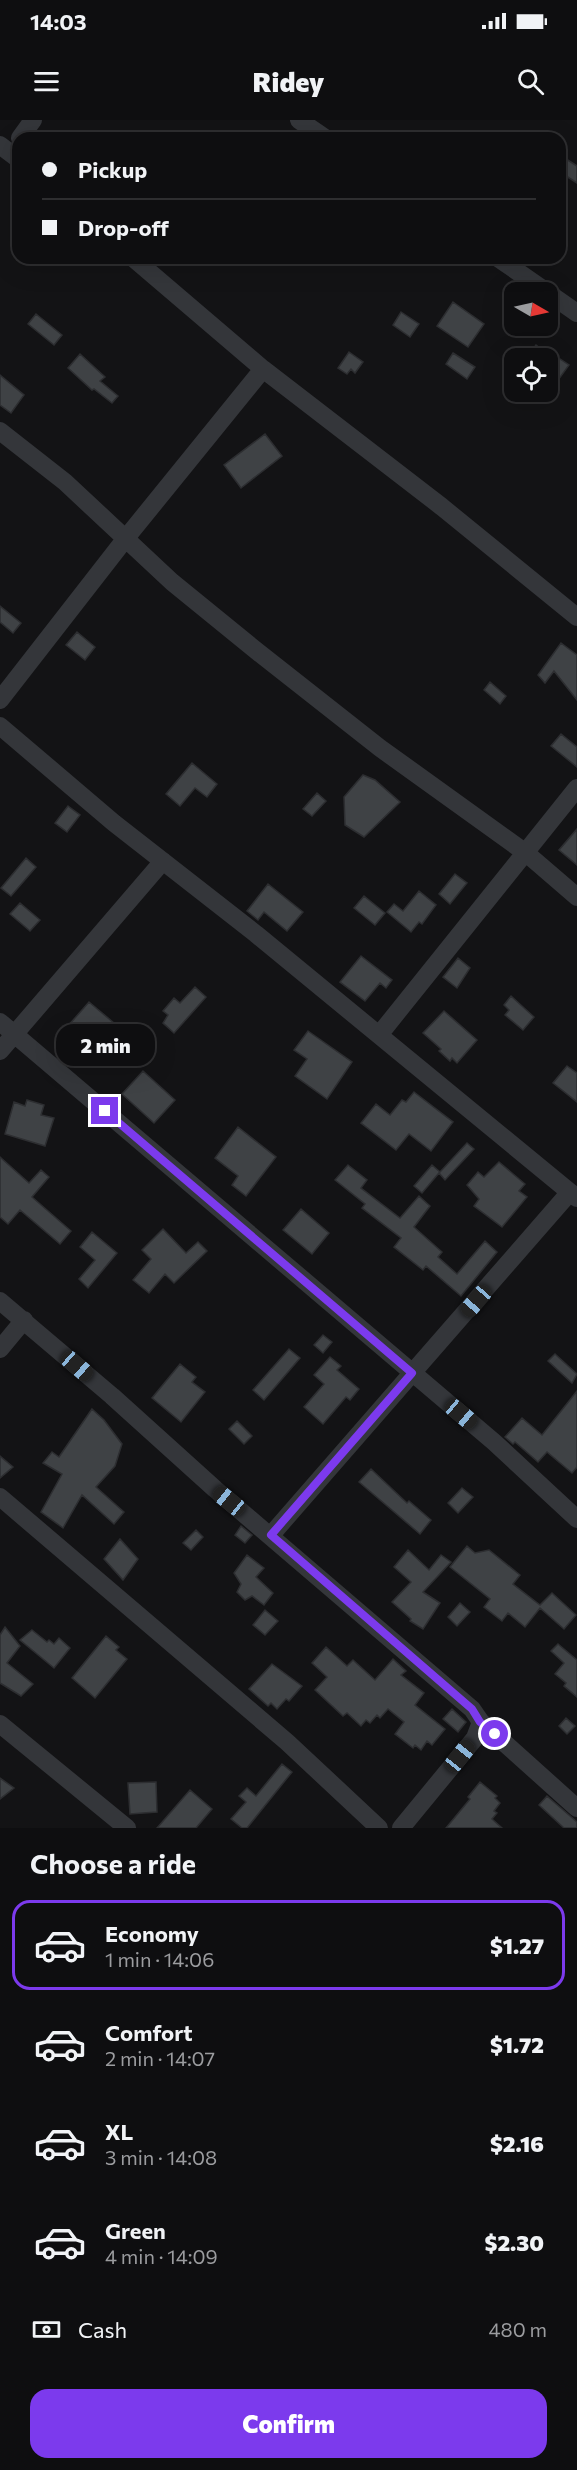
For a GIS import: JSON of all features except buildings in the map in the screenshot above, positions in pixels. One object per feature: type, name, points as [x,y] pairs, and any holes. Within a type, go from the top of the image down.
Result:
[{"type":"street","points":[[298,120],[316,132]]},
{"type":"street","points":[[140,264],[264,369],[433,500],[577,616]]},
{"type":"street","points":[[507,264],[577,313]]},
{"type":"street","points":[[0,700],[126,538],[264,369]]},
{"type":"street","points":[[0,431],[65,482],[172,582],[380,748],[526,854],[577,897]]},
{"type":"street","points":[[0,726],[574,1195],[412,1373],[271,1535]]},
{"type":"street","points":[[379,1035],[577,788]]},
{"type":"street","points":[[0,1051],[163,861]]},
{"type":"street","points":[[0,1022],[494,1442],[577,1519]]},
{"type":"street","points":[[0,1301],[472,1709],[480,1722],[577,1808]]},
{"type":"street","points":[[0,1349],[24,1320]]},
{"type":"street","points":[[0,1497],[286,1742],[379,1828]]},
{"type":"street","points":[[401,1828],[475,1738],[480,1722]]},
{"type":"street","points":[[0,1724],[127,1828]]},
{"type":"route","points":[[105,1111],[412,1373],[271,1535],[472,1709],[480,1722],[495,1734]]}]
